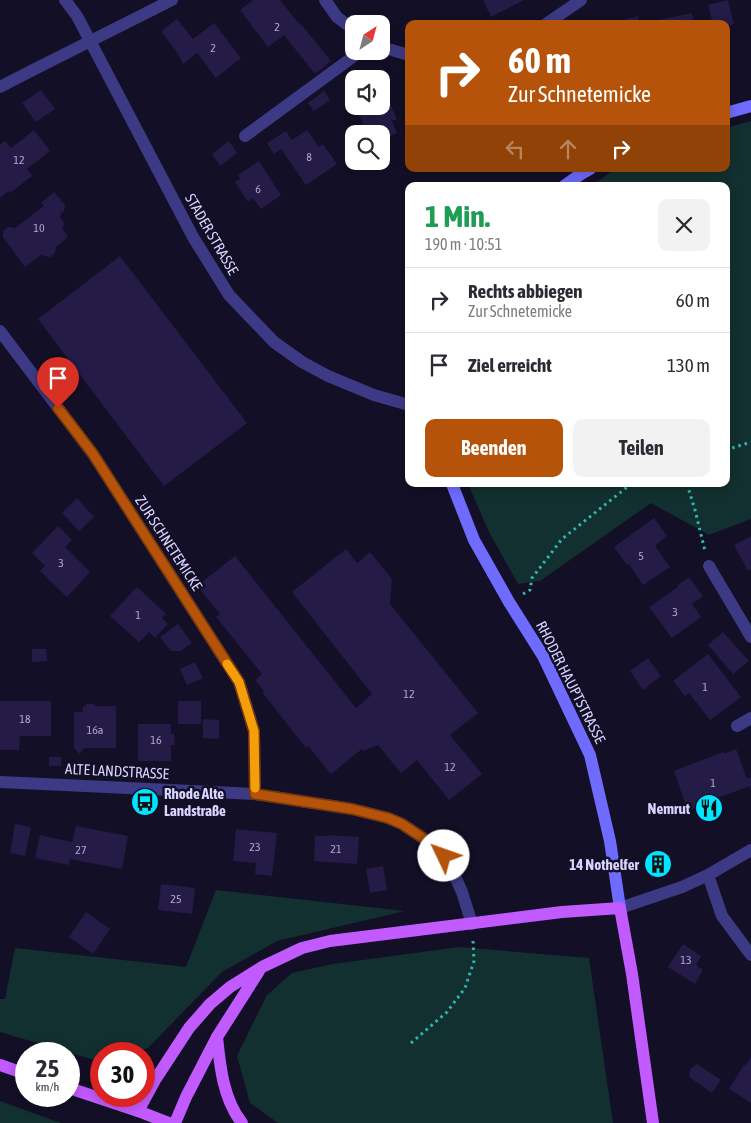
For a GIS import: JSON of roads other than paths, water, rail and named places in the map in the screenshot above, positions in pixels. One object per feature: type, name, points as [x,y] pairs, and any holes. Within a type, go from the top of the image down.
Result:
[{"type":"main road","points":[[730,112],[751,106]]},
{"type":"main road","points":[[570,182],[585,172]]},
{"type":"main road","name":"RHODER HAUPTSTRASSE","points":[[453,487],[474,540],[509,602],[543,656],[590,755],[610,841],[620,908]]},
{"type":"main road","points":[[138,1111],[155,1080],[189,1028],[210,1004],[230,987],[262,967],[302,948],[330,941],[562,912],[620,908],[632,974],[653,1123]]},
{"type":"main road","points":[[175,1123],[186,1097],[217,1037],[262,967]]},
{"type":"main road","points":[[217,1037],[219,1064],[224,1084],[235,1115],[242,1123]]},
{"type":"main road","points":[[0,1065],[15,1070]]},
{"type":"main road","points":[[80,1092],[169,1123]]},
{"type":"street","name":"STADER STRASSE","points":[[65,0],[77,16],[192,236],[229,295],[274,342],[302,362],[328,376],[374,395],[405,404]]},
{"type":"street","points":[[0,86],[172,0]]},
{"type":"street","points":[[325,0],[337,18],[345,24]]},
{"type":"street","points":[[552,20],[581,0]]},
{"type":"street","points":[[390,50],[405,54]]},
{"type":"street","points":[[245,136],[349,60]]},
{"type":"street","name":"ZUR SCHNETEMICKE","points":[[0,331],[93,454],[239,682],[254,731],[255,794]]},
{"type":"street","points":[[709,566],[751,637]]},
{"type":"street","points":[[737,726],[751,718]]},
{"type":"street","name":"ALTE LANDSTRASSE","points":[[0,782],[255,794],[352,809],[388,818],[402,824],[432,844],[444,856],[462,892],[472,924]]},
{"type":"street","points":[[620,908],[682,887],[708,875],[751,850]]},
{"type":"street","points":[[708,875],[722,916],[751,955]]},
{"type":"place","name":"Rhode Alte Landstraße","points":[[145,802]]},
{"type":"place","name":"Nemrut","points":[[709,808]]},
{"type":"place","name":"14 Nothelfer","points":[[658,864]]}]
